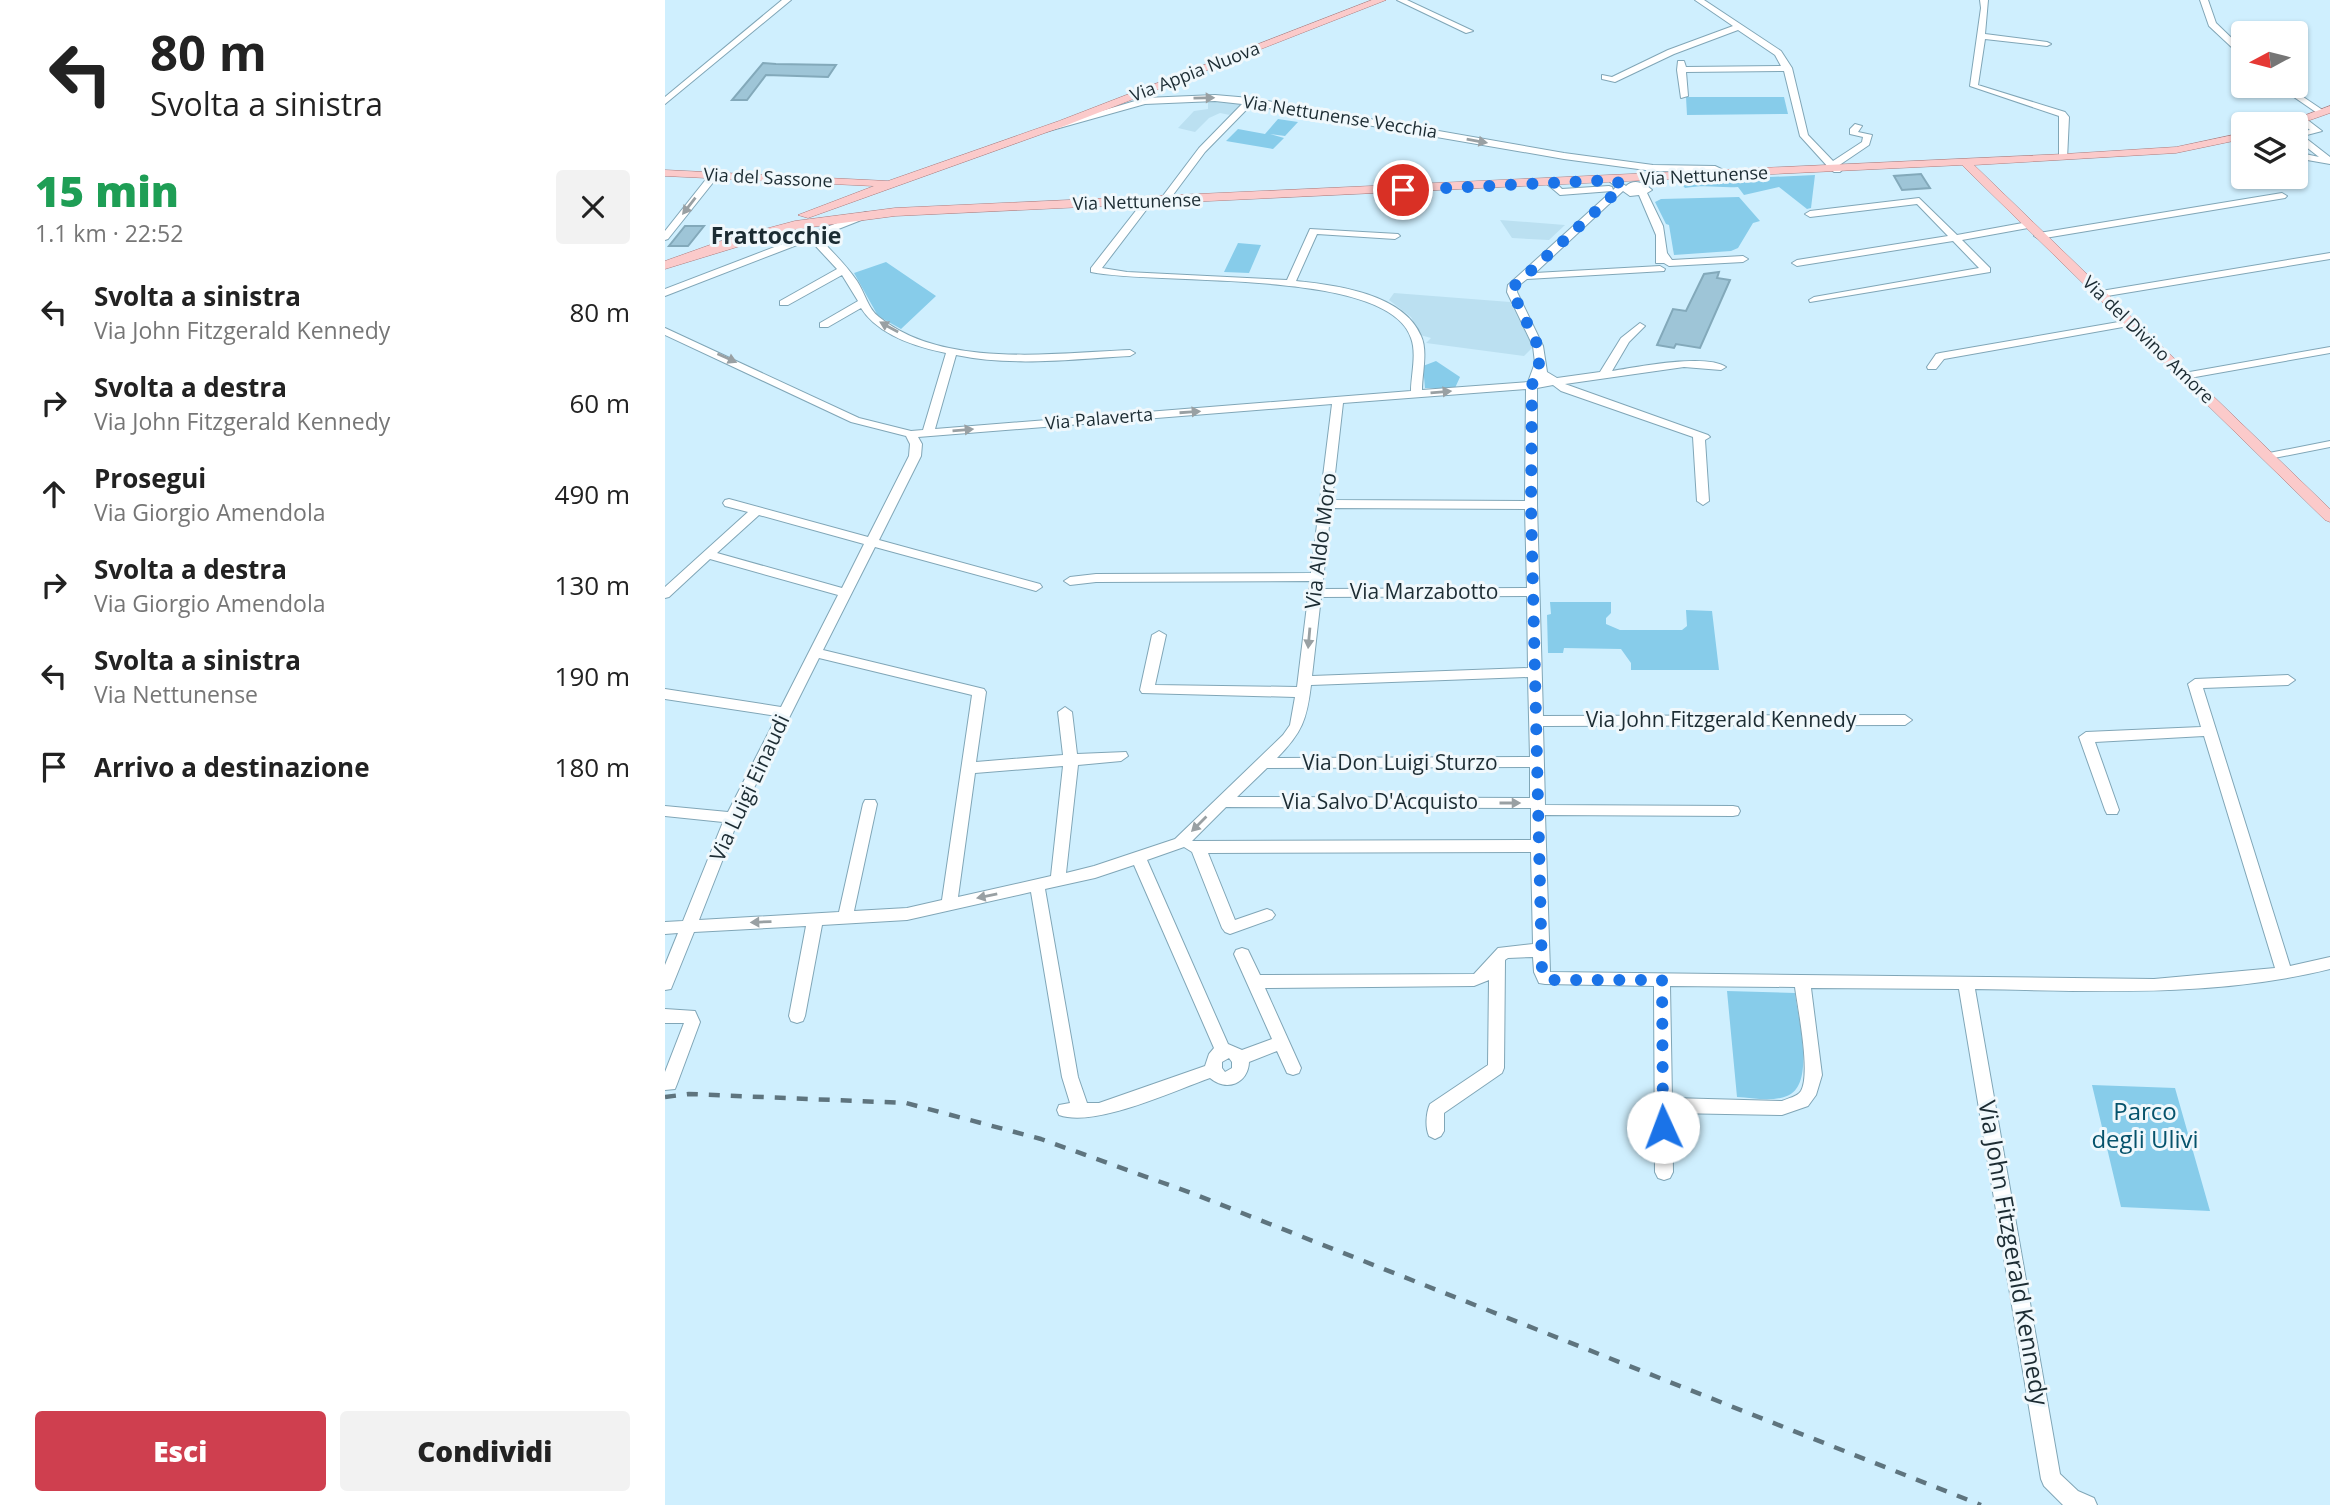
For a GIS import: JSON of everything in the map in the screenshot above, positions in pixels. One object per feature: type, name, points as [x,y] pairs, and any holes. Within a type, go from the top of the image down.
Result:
[{"type":"main road","name":"Via Appia Nuova","points":[[897,186],[1369,0]]},
{"type":"main road","name":"Via Appia Nuova","points":[[1007,141],[1381,0]]},
{"type":"main road","points":[[2308,118],[2326,111]]},
{"type":"main road","name":"Via Nettunense","points":[[869,215],[1552,184],[1611,185],[1835,168],[2176,150],[2231,139]]},
{"type":"main road","name":"Via del Divino Amore","points":[[1965,162],[2330,517]]},
{"type":"main road","name":"Via del Sassone","points":[[665,173],[875,185]]},
{"type":"main road","points":[[875,185],[875,205],[895,212]]},
{"type":"main road","points":[[665,265],[798,218],[875,185],[897,186],[892,197],[893,207],[930,211]]},
{"type":"main road","points":[[798,218],[869,215]]},
{"type":"main road","points":[[719,246],[795,225],[869,215]]},
{"type":"street","points":[[665,101],[787,0]]},
{"type":"street","points":[[1401,0],[1469,31]]},
{"type":"street","points":[[1699,0],[1776,50],[1788,68],[1803,134],[1835,168],[1866,143],[1868,135],[1854,134],[1854,129],[1858,126]]},
{"type":"street","points":[[1984,0],[1974,86],[2064,116],[2064,157]]},
{"type":"street","points":[[2204,0],[2212,24],[2231,42]]},
{"type":"street","points":[[1605,78],[1612,80],[1671,52],[1738,27]]},
{"type":"street","points":[[1981,36],[2047,44]]},
{"type":"street","points":[[1671,52],[1680,60],[1683,96]]},
{"type":"street","points":[[1681,70],[1788,68]]},
{"type":"street","name":"Via Nettunense Vecchia","points":[[1042,130],[1068,125],[1145,101],[1215,98],[1564,156],[1642,181]]},
{"type":"street","points":[[2303,98],[2326,111]]},
{"type":"street","points":[[1164,201],[1202,150],[1250,102]]},
{"type":"street","points":[[2308,124],[2318,131],[2308,133]]},
{"type":"street","points":[[2308,145],[2330,162]]},
{"type":"street","points":[[2308,157],[2330,162]]},
{"type":"street","points":[[665,237],[714,175]]},
{"type":"street","points":[[1642,181],[1656,217],[1663,263]]},
{"type":"street","points":[[1611,185],[1622,187],[1511,289],[1538,346],[1539,365],[1532,385],[1531,505],[1538,721],[1541,950],[1542,972],[1545,978],[2154,985],[2285,974],[2330,962]]},
{"type":"street","points":[[2039,236],[2282,196]]},
{"type":"street","points":[[1148,201],[1094,270],[1336,288],[1365,294],[1404,317],[1417,341],[1416,394]]},
{"type":"street","points":[[1810,214],[1919,201],[1986,270],[1814,300]]},
{"type":"street","points":[[665,293],[869,215]]},
{"type":"street","points":[[1797,263],[2028,225]]},
{"type":"street","points":[[1290,284],[1313,231],[1395,236]]},
{"type":"street","points":[[811,236],[843,270],[874,319],[911,339],[952,351],[1005,360],[1011,357],[1130,353]]},
{"type":"street","points":[[2101,294],[2330,256]]},
{"type":"street","points":[[1525,276],[1644,269],[1663,263],[1688,264],[1743,259]]},
{"type":"street","points":[[784,303],[843,270]]},
{"type":"street","points":[[824,325],[864,302]]},
{"type":"street","points":[[1933,367],[1940,356],[2130,323]]},
{"type":"street","points":[[1605,373],[1625,340],[1640,326]]},
{"type":"street","name":"Via Palaverta","points":[[665,331],[855,420],[911,434],[1532,385],[1690,363],[1721,368]]},
{"type":"street","points":[[934,346],[940,355],[944,376]]},
{"type":"street","points":[[2184,376],[2330,350]]},
{"type":"street","points":[[928,433],[952,351]]},
{"type":"street","points":[[1539,365],[1553,382],[1565,389],[1702,436],[1703,501]]},
{"type":"street","name":"Via Aldo Moro","points":[[665,928],[907,914],[1095,872],[1180,842],[1294,732],[1305,686],[1338,400]]},
{"type":"street","name":"Via Luigi Einaudi","points":[[689,925],[732,818],[915,456],[916,444],[911,434]]},
{"type":"street","points":[[2269,456],[2330,444]]},
{"type":"street","points":[[729,503],[1036,587]]},
{"type":"street","points":[[1327,504],[1531,505]]},
{"type":"street","points":[[665,594],[757,510]]},
{"type":"street","points":[[709,555],[847,593]]},
{"type":"street","points":[[1070,581],[1095,578],[1316,577]]},
{"type":"street","name":"Via Marzabotto","points":[[1314,593],[1534,592]]},
{"type":"street","points":[[1160,635],[1147,690],[1305,686],[1536,672]]},
{"type":"street","points":[[816,653],[979,692],[949,905]]},
{"type":"street","points":[[2285,974],[2195,684],[2288,680]]},
{"type":"street","points":[[665,694],[786,712]]},
{"type":"street","points":[[1058,880],[1071,760],[1065,712]]},
{"type":"street","name":"Via John Fitzgerald Kennedy","points":[[1538,721],[1905,720]]},
{"type":"street","points":[[2112,810],[2086,737],[2210,731]]},
{"type":"street","points":[[969,768],[1121,756]]},
{"type":"street","name":"Via Don Luigi Sturzo","points":[[1261,763],[1538,762]]},
{"type":"street","name":"Via Salvo D'Acquisto","points":[[1221,802],[1538,807]]},
{"type":"street","points":[[845,918],[870,804]]},
{"type":"street","points":[[1538,807],[1733,811]]},
{"type":"street","points":[[665,811],[732,818]]},
{"type":"street","points":[[1180,842],[1198,847],[1539,846]]},
{"type":"street","points":[[1198,847],[1230,928],[1268,915]]},
{"type":"street","points":[[1137,857],[1224,1053]]},
{"type":"street","points":[[1037,885],[1070,1077],[1073,1110],[1099,1110],[1213,1070]]},
{"type":"street","points":[[797,1016],[815,920]]},
{"type":"street","points":[[665,984],[689,925]]},
{"type":"street","points":[[1255,982],[1474,980],[1481,978],[1504,952],[1541,950]]},
{"type":"street","points":[[1242,954],[1293,1068]]},
{"type":"street","points":[[1435,1131],[1436,1109],[1496,1068],[1497,958]]},
{"type":"street","points":[[1662,980],[1664,1172]]},
{"type":"street","points":[[1662,1105],[1782,1108],[1808,1095],[1814,1075],[1802,981]]},
{"type":"street","name":"Via John Fitzgerald Kennedy","points":[[1966,982],[2051,1479],[2071,1499],[2087,1505]]},
{"type":"street","points":[[665,1016],[689,1016],[692,1022],[669,1084]]},
{"type":"street","points":[[1241,1058],[1281,1042]]},
{"type":"street","points":[[1224,1053],[1234,1053],[1241,1058],[1240,1070],[1233,1076],[1219,1076],[1213,1070],[1213,1062],[1224,1053]]},
{"type":"shaded area","points":[[1208,101],[1242,104],[1230,115],[1220,113],[1209,118],[1195,132],[1178,128],[1194,111],[1208,109]]},
{"type":"shaded area","points":[[1500,220],[1565,225],[1549,240],[1512,238]]},
{"type":"shaded area","points":[[1394,293],[1510,302],[1533,347],[1524,356],[1426,343],[1431,338],[1420,335],[1411,317],[1389,300]]},
{"type":"green space","points":[[1686,97],[1784,97],[1788,114],[1687,115]]},
{"type":"green space","points":[[1278,119],[1298,122],[1285,136],[1270,134],[1284,138],[1273,149],[1226,141],[1238,129],[1265,134]]},
{"type":"green space","points":[[1815,175],[1811,208],[1807,209],[1779,187],[1744,195],[1738,187],[1685,188],[1679,181]]},
{"type":"green space","points":[[1739,197],[1760,221],[1753,223],[1738,248],[1731,251],[1674,255],[1669,225],[1655,202],[1661,199]]},
{"type":"green space","points":[[1238,243],[1261,245],[1249,273],[1224,272]]},
{"type":"green space","points":[[886,262],[936,296],[901,329],[878,316],[854,273]]},
{"type":"green space","points":[[1436,361],[1460,377],[1455,388],[1425,388],[1423,366]]},
{"type":"green space","points":[[1550,602],[1611,602],[1611,613],[1606,618],[1606,624],[1620,630],[1682,630],[1687,626],[1686,610],[1712,611],[1719,670],[1631,670],[1631,663],[1621,649],[1564,648],[1563,653],[1548,653],[1547,615],[1551,614]]},
{"type":"green space","points":[[1727,991],[1795,993],[1803,1065],[1796,1089],[1787,1096],[1769,1099],[1737,1097]]},
{"type":"green space","name":"Parco degli Ulivi","points":[[2092,1085],[2175,1088],[2210,1211],[2121,1207]]},
{"type":"building","points":[[763,63],[836,65],[828,77],[766,75],[747,100],[732,100]]},
{"type":"building","points":[[1921,174],[1930,188],[1902,190],[1894,176]]},
{"type":"building","points":[[685,226],[704,226],[688,246],[669,246]]},
{"type":"building","points":[[1719,272],[1717,278],[1730,280],[1700,348],[1676,344],[1674,348],[1657,345],[1673,309],[1686,311],[1704,274]]},
{"type":"railway","points":[[665,1097],[689,1094],[906,1103],[1041,1139],[1194,1194],[1981,1505]]},
{"type":"district","name":"Frattocchie","points":[[776,236]]},
{"type":"route","points":[[1403,190],[1613,180],[1618,181],[1622,187],[1572,230],[1548,258],[1511,289],[1538,346],[1539,365],[1532,385],[1531,505],[1542,972],[1545,978],[1553,980],[1662,980],[1663,1127]]}]
